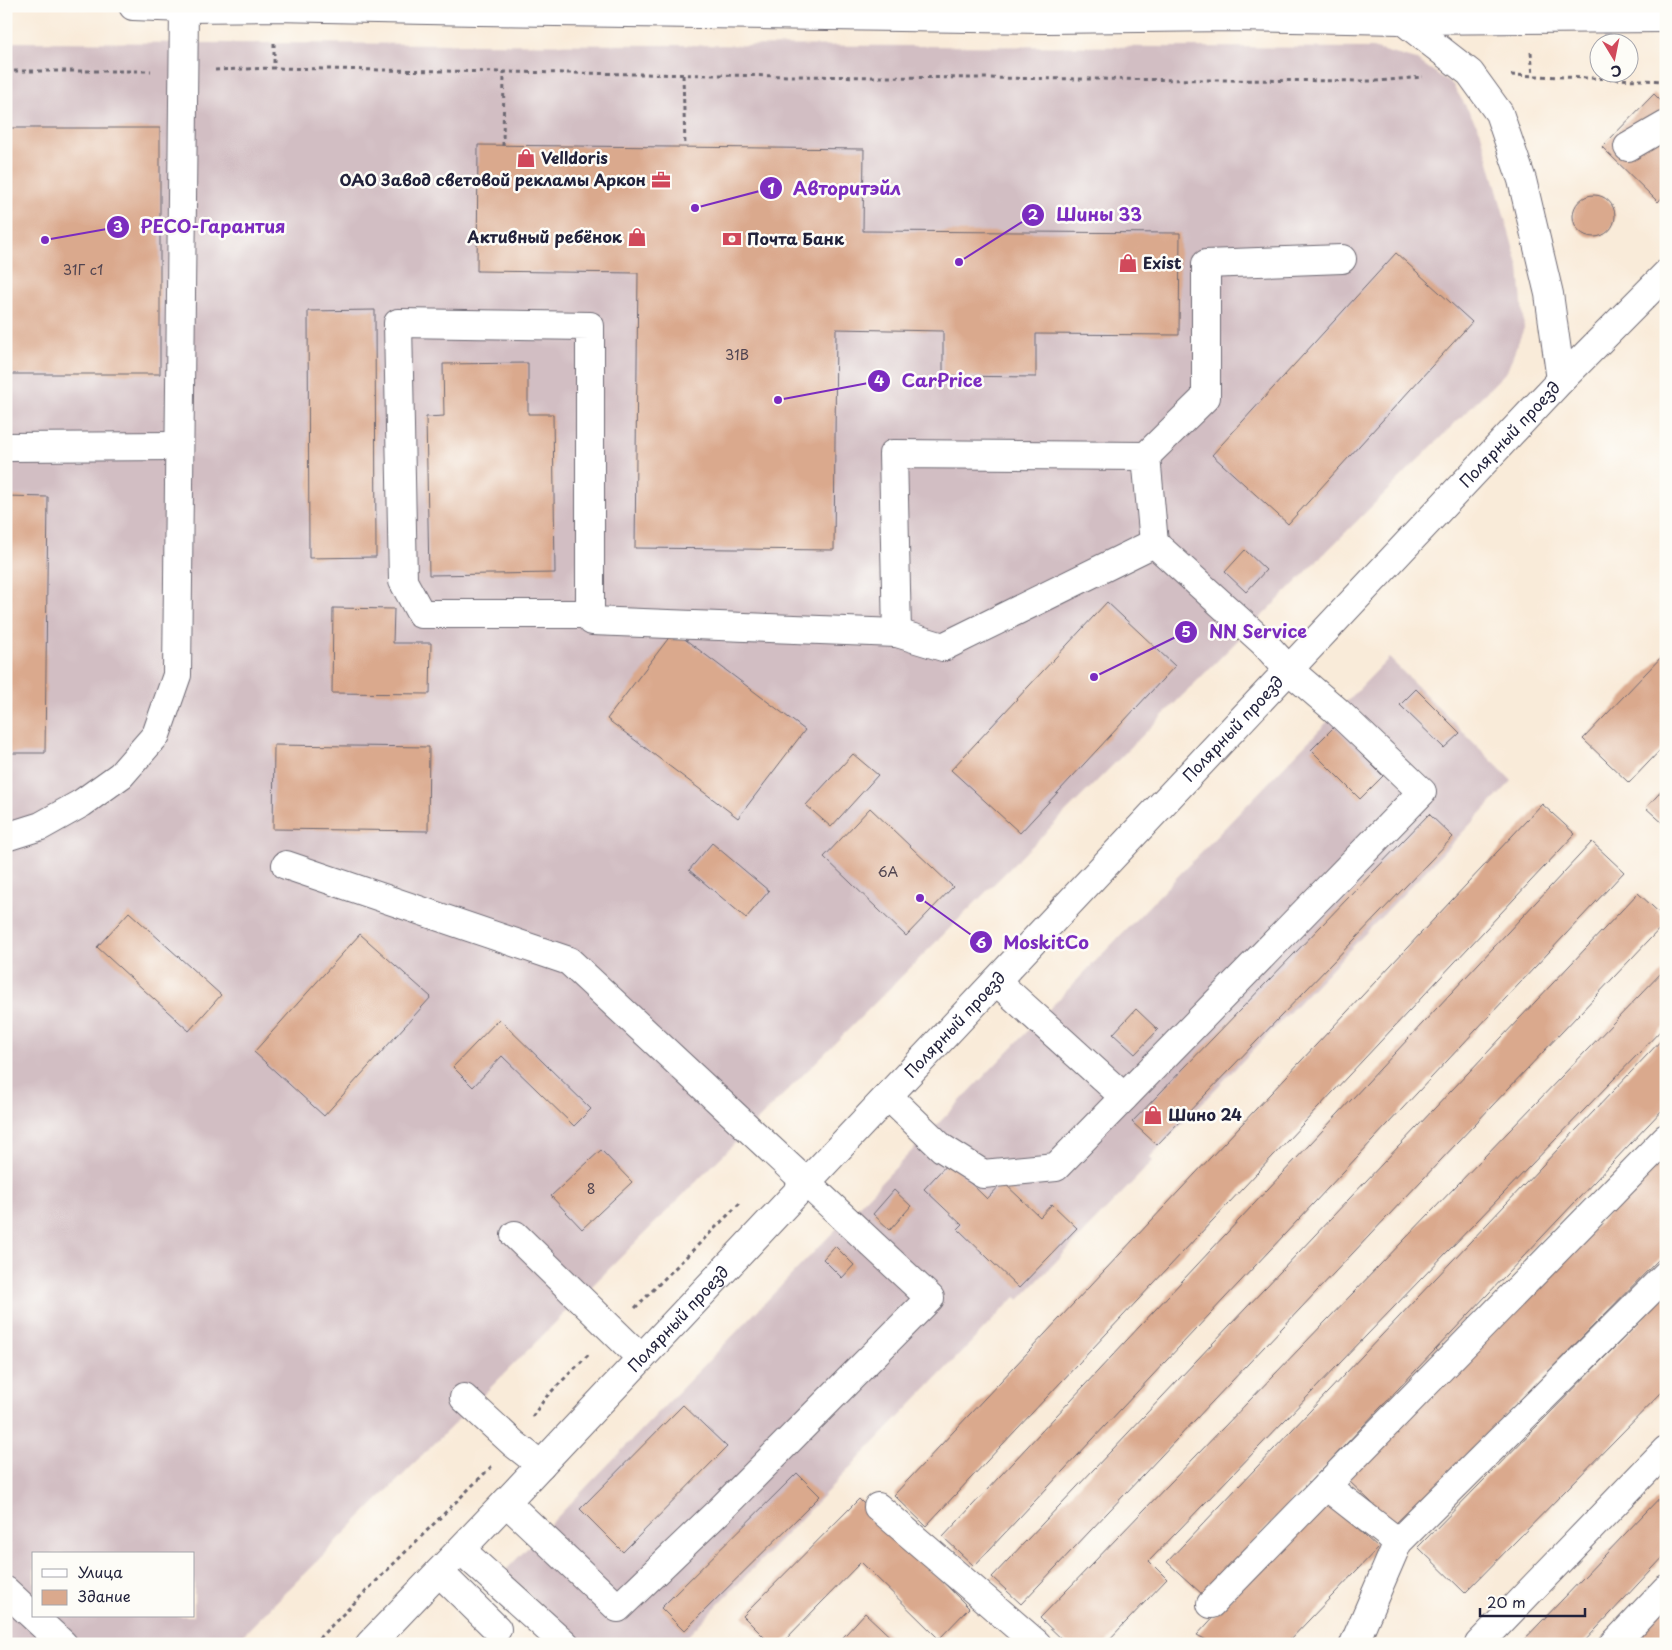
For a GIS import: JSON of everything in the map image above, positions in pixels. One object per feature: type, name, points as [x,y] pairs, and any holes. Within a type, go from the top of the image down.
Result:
[{"type":"street","points":[[133,6],[1046,19],[1410,13],[1666,18]]},
{"type":"street","points":[[6,837],[41,826],[82,803],[121,775],[156,735],[177,675],[184,8]]},
{"type":"street","points":[[1410,13],[1470,73],[1499,112],[1522,180],[1549,294],[1561,380]]},
{"type":"street","points":[[1628,147],[1666,125]]},
{"type":"street","points":[[896,633],[893,454],[1146,456],[1206,397],[1206,264],[1342,259]]},
{"type":"street","name":"Полярный проезд","points":[[370,1644],[461,1550],[1561,380],[1666,274]]},
{"type":"street","points":[[590,614],[421,614],[403,581],[398,323],[590,326],[590,614],[592,621],[896,633],[943,647],[1154,543]]},
{"type":"street","points":[[6,446],[179,446]]},
{"type":"street","points":[[888,1096],[942,1148],[983,1174],[1056,1167],[1422,792],[1337,711],[1288,669],[1264,643],[1154,543],[1146,456]]},
{"type":"street","points":[[286,865],[570,961],[930,1298],[720,1510],[618,1608],[506,1502]]},
{"type":"street","points":[[996,981],[1124,1097]]},
{"type":"street","points":[[1211,1604],[1666,1138]]},
{"type":"street","points":[[515,1235],[641,1358]]},
{"type":"street","points":[[1354,1644],[1398,1542],[1666,1275]]},
{"type":"street","points":[[464,1398],[514,1444],[541,1465]]},
{"type":"street","points":[[1480,1644],[1666,1450]]},
{"type":"street","points":[[1326,1486],[1398,1542]]},
{"type":"street","points":[[878,1508],[1037,1644]]},
{"type":"street","points":[[461,1550],[565,1644]]},
{"type":"street","points":[[440,1572],[497,1629]]},
{"type":"street","points":[[1614,1644],[1666,1589]]},
{"type":"street","points":[[6,1591],[32,1615]]},
{"type":"street","points":[[35,1618],[63,1644]]},
{"type":"path","points":[[274,43],[274,68]]},
{"type":"path","points":[[1531,52],[1533,76]]},
{"type":"path","points":[[6,71],[274,68],[683,75],[1377,81],[1470,73],[1666,81]]},
{"type":"path","points":[[503,146],[504,72]]},
{"type":"path","points":[[683,75],[684,147]]},
{"type":"path","points":[[313,1644],[514,1444],[547,1396],[747,1196]]},
{"type":"shaded area","points":[[6,42],[1372,48],[1417,60],[1453,85],[1480,130],[1519,268],[1524,328],[1507,371],[234,1644],[6,1644]]},
{"type":"shaded area","points":[[1389,658],[1512,781],[1150,1157],[1153,1161],[1019,1300],[1015,1297],[680,1644],[580,1644],[505,1571]]},
{"type":"building","points":[[1654,94],[1666,106],[1666,193],[1658,202],[1602,147]]},
{"type":"building","points":[[6,128],[160,128],[160,374],[6,374]]},
{"type":"building","points":[[478,145],[864,149],[863,231],[1180,233],[1179,335],[1036,334],[1036,377],[943,376],[943,331],[836,329],[834,550],[635,548],[638,273],[477,271]]},
{"type":"building","points":[[1598,195],[1606,198],[1612,204],[1615,216],[1612,228],[1606,234],[1590,237],[1582,234],[1576,228],[1573,212],[1576,204],[1582,198]]},
{"type":"building","points":[[1396,253],[1472,322],[1288,524],[1212,455]]},
{"type":"building","points":[[375,310],[376,557],[309,558],[308,311]]},
{"type":"building","points":[[528,363],[528,414],[553,414],[555,573],[429,575],[426,417],[444,416],[443,364]]},
{"type":"building","points":[[6,496],[48,497],[45,753],[6,753]]},
{"type":"building","points":[[1245,550],[1266,570],[1246,592],[1225,572]]},
{"type":"building","points":[[1107,602],[1175,666],[1020,833],[951,770]]},
{"type":"building","points":[[333,608],[394,609],[393,643],[431,643],[430,694],[332,693]]},
{"type":"building","points":[[674,631],[805,730],[738,818],[607,719]]},
{"type":"building","points":[[1666,652],[1666,744],[1629,783],[1583,739]]},
{"type":"building","points":[[1416,689],[1460,733],[1444,748],[1400,705]]},
{"type":"building","points":[[1334,727],[1383,776],[1360,799],[1311,750]]},
{"type":"building","points":[[274,745],[429,747],[428,831],[273,829]]},
{"type":"building","points":[[853,754],[878,775],[831,827],[806,805]]},
{"type":"building","points":[[1666,786],[1666,826],[1646,808]]},
{"type":"building","points":[[1542,804],[1575,834],[926,1526],[894,1495]]},
{"type":"building","points":[[870,808],[953,887],[906,936],[824,857]]},
{"type":"building","points":[[1429,814],[1453,837],[1157,1145],[1132,1122]]},
{"type":"building","points":[[1592,842],[1624,872],[974,1566],[943,1537]]},
{"type":"building","points":[[712,843],[769,891],[746,918],[689,870]]},
{"type":"building","points":[[1638,893],[1666,919],[1666,922],[1021,1604],[992,1577]]},
{"type":"building","points":[[129,912],[221,995],[189,1031],[97,947]]},
{"type":"building","points":[[360,934],[431,997],[324,1116],[254,1052]]},
{"type":"building","points":[[1666,968],[1666,1025],[1149,1561],[1167,1579],[1105,1644],[1067,1644],[1040,1618]]},
{"type":"building","points":[[1136,1009],[1158,1030],[1135,1054],[1113,1034]]},
{"type":"building","points":[[499,1019],[591,1109],[574,1126],[502,1056],[473,1087],[453,1067]]},
{"type":"building","points":[[1666,1035],[1666,1106],[1203,1595],[1167,1562]]},
{"type":"building","points":[[601,1150],[632,1182],[582,1229],[551,1196]]},
{"type":"building","points":[[1666,1155],[1666,1252],[1396,1526],[1347,1479]]},
{"type":"building","points":[[949,1162],[987,1199],[1003,1182],[1040,1217],[1052,1204],[1077,1228],[1019,1288],[958,1229],[962,1225],[924,1189]]},
{"type":"building","points":[[894,1190],[911,1206],[890,1230],[873,1214]]},
{"type":"building","points":[[835,1246],[854,1265],[842,1278],[823,1259]]},
{"type":"building","points":[[1666,1295],[1666,1388],[1465,1593],[1418,1547]]},
{"type":"building","points":[[683,1405],[727,1447],[623,1552],[580,1509]]},
{"type":"building","points":[[797,1473],[820,1496],[684,1631],[661,1608]]},
{"type":"building","points":[[1666,1491],[1666,1554],[1582,1644],[1520,1644]]},
{"type":"building","points":[[1323,1497],[1378,1548],[1286,1644],[1214,1644],[1197,1635]]},
{"type":"building","points":[[859,1499],[969,1608],[939,1639],[861,1562],[781,1644],[771,1644],[743,1616]]},
{"type":"building","points":[[1666,1600],[1666,1644],[1626,1644]]},
{"type":"building","points":[[865,1613],[898,1644],[837,1644]]},
{"type":"place","name":"Velldoris","points":[[526,158]]},
{"type":"place","name":"ОАО Завод световой рекламы Аркон","points":[[661,180]]},
{"type":"place","name":"Авторитэйл","points":[[695,208]]},
{"type":"place","name":"Активный ребёнок","points":[[637,237]]},
{"type":"place","name":"Почта Банк","points":[[732,239]]},
{"type":"place","name":"РЕСО-Гарантия","points":[[45,240]]},
{"type":"place","name":"Шины 33","points":[[959,262]]},
{"type":"place","name":"Exist","points":[[1128,263]]},
{"type":"place","name":"CarPrice","points":[[778,400]]},
{"type":"place","name":"NN Service","points":[[1094,677]]},
{"type":"place","name":"MoskitCo","points":[[920,898]]},
{"type":"place","name":"Шино 24","points":[[1153,1115]]}]
